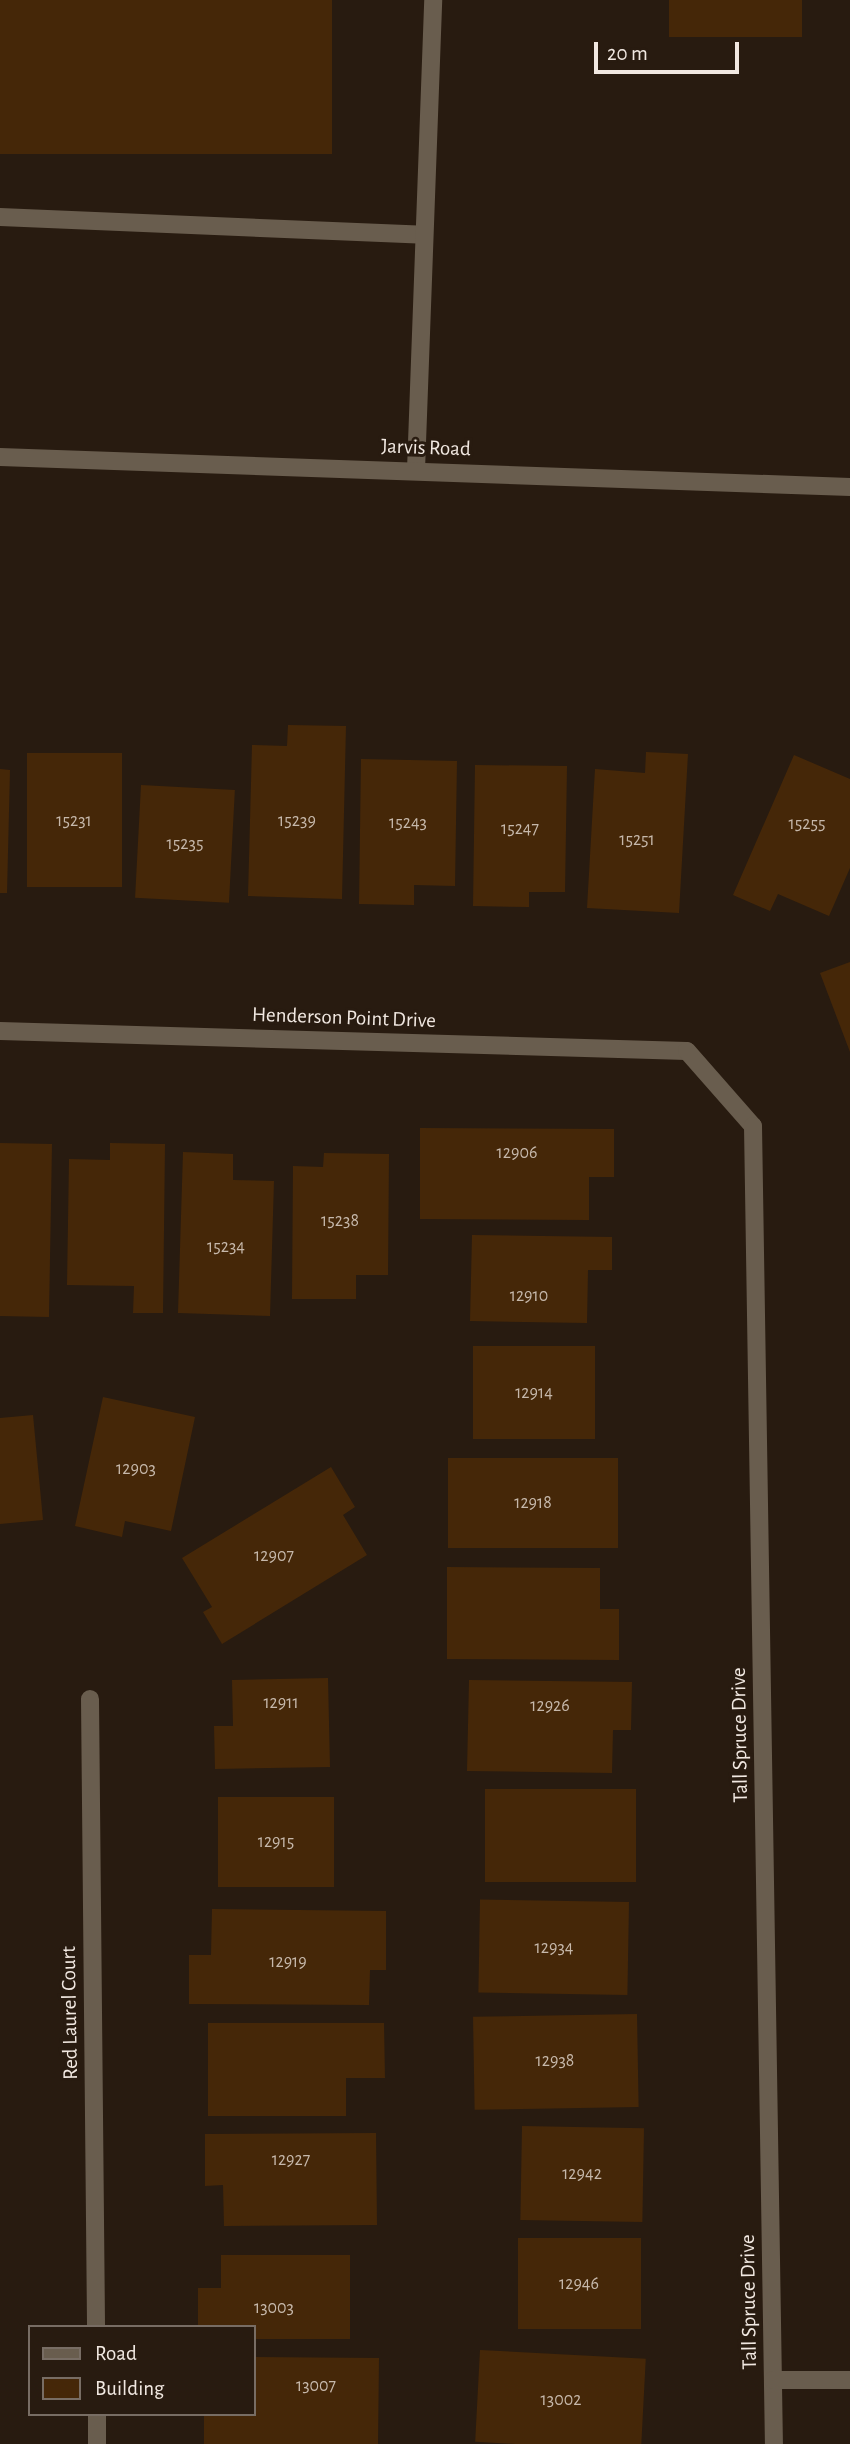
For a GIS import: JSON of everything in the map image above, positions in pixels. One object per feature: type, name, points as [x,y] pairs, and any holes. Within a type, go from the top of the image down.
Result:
[{"type":"street","points":[[416,470],[433,0]]},
{"type":"street","points":[[0,217],[424,235]]},
{"type":"street","name":"Jarvis Road","points":[[0,457],[850,487]]},
{"type":"street","name":"Henderson Point Drive","points":[[0,1031],[687,1051]]},
{"type":"street","name":"Tall Spruce Drive","points":[[687,1051],[753,1126],[774,2444]]},
{"type":"street","name":"Red Laurel Court","points":[[90,1699],[96,2325]]},
{"type":"street","points":[[774,2380],[850,2380]]},
{"type":"street","points":[[97,2416],[97,2444]]},
{"type":"building","points":[[0,0],[332,0],[332,154],[0,154]]},
{"type":"building","points":[[669,0],[802,0],[802,37],[669,37]]},
{"type":"building","points":[[288,725],[346,726],[342,899],[248,896],[252,745],[287,746]]},
{"type":"building","points":[[646,752],[688,754],[679,913],[587,908],[595,769],[645,773]]},
{"type":"building","points":[[27,753],[122,753],[122,887],[27,887]]},
{"type":"building","points":[[794,755],[850,779],[850,868],[829,916],[778,894],[770,911],[733,895]]},
{"type":"building","points":[[361,759],[457,761],[455,886],[414,885],[414,905],[359,904]]},
{"type":"building","points":[[475,765],[567,766],[565,892],[529,892],[529,907],[473,906]]},
{"type":"building","points":[[0,769],[10,770],[7,893],[0,893]]},
{"type":"building","points":[[141,785],[235,790],[229,903],[135,898]]},
{"type":"building","points":[[850,962],[850,1052],[820,973]]},
{"type":"building","points":[[420,1128],[614,1129],[614,1177],[589,1177],[589,1220],[420,1219]]},
{"type":"building","points":[[0,1143],[52,1144],[49,1317],[0,1316]]},
{"type":"building","points":[[110,1143],[165,1144],[163,1313],[133,1313],[134,1286],[67,1285],[69,1159],[110,1160]]},
{"type":"building","points":[[183,1152],[233,1154],[233,1180],[274,1181],[270,1316],[178,1313]]},
{"type":"building","points":[[324,1153],[389,1154],[388,1275],[356,1275],[356,1299],[292,1299],[293,1166],[323,1167]]},
{"type":"building","points":[[472,1235],[612,1237],[612,1270],[588,1270],[587,1323],[470,1321]]},
{"type":"building","points":[[473,1346],[595,1346],[595,1439],[473,1439]]},
{"type":"building","points":[[103,1397],[195,1417],[171,1531],[125,1521],[122,1537],[75,1526]]},
{"type":"building","points":[[33,1415],[43,1520],[0,1524],[0,1418]]},
{"type":"building","points":[[448,1458],[618,1458],[618,1548],[448,1548]]},
{"type":"building","points":[[331,1467],[355,1507],[343,1515],[367,1555],[222,1644],[203,1612],[212,1607],[182,1558]]},
{"type":"building","points":[[447,1567],[600,1568],[600,1609],[619,1609],[619,1660],[447,1659]]},
{"type":"building","points":[[328,1678],[330,1767],[215,1769],[214,1726],[233,1726],[232,1680]]},
{"type":"building","points":[[469,1680],[632,1682],[631,1730],[613,1730],[612,1773],[467,1771]]},
{"type":"building","points":[[485,1789],[636,1789],[636,1882],[485,1882]]},
{"type":"building","points":[[218,1797],[334,1797],[334,1887],[218,1887]]},
{"type":"building","points":[[480,1899],[629,1902],[627,1995],[478,1992]]},
{"type":"building","points":[[212,1909],[386,1911],[386,1970],[370,1970],[369,2005],[189,2004],[189,1955],[211,1955]]},
{"type":"building","points":[[637,2014],[639,2107],[475,2110],[473,2017]]},
{"type":"building","points":[[208,2023],[384,2023],[385,2078],[346,2078],[346,2116],[208,2116]]},
{"type":"building","points":[[522,2126],[644,2128],[642,2222],[520,2220]]},
{"type":"building","points":[[376,2133],[377,2225],[224,2226],[223,2185],[205,2186],[205,2134]]},
{"type":"building","points":[[518,2238],[641,2238],[641,2329],[518,2329]]},
{"type":"building","points":[[221,2255],[350,2255],[350,2339],[256,2339],[256,2325],[198,2325],[198,2288],[221,2288]]},
{"type":"building","points":[[480,2350],[646,2359],[641,2444],[475,2442]]},
{"type":"building","points":[[256,2357],[379,2358],[378,2444],[204,2444],[204,2416],[256,2416]]}]
